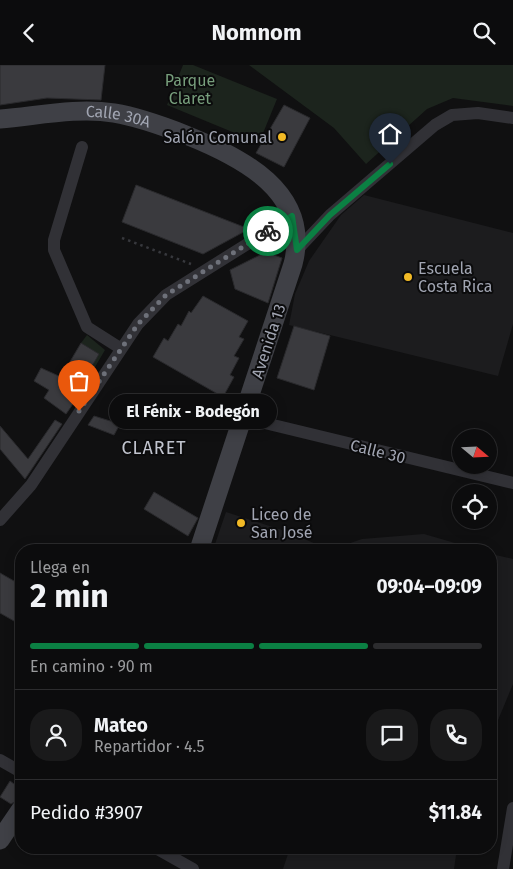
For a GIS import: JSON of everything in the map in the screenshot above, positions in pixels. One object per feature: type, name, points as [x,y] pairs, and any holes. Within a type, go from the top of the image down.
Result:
[{"type":"street","name":"Calle 30A","points":[[0,119],[94,111],[114,113],[154,123],[216,147],[248,164],[264,177],[282,197],[292,216]]},
{"type":"street","points":[[297,250],[330,215],[435,125],[452,115],[478,113],[513,118]]},
{"type":"street","points":[[82,147],[54,240],[54,250],[87,327],[120,348]]},
{"type":"street","points":[[0,520],[31,485],[120,348],[138,324],[166,295],[292,216]]},
{"type":"street","name":"Avenida 13","points":[[201,544],[244,418],[297,250],[292,216]]},
{"type":"street","name":"Calle 30","points":[[244,418],[513,483]]},
{"type":"street","points":[[0,759],[15,768]]},
{"type":"street","points":[[503,869],[513,808]]},
{"type":"street","points":[[0,840],[15,818]]},
{"type":"street","points":[[167,854],[194,869]]},
{"type":"path","points":[[122,238],[207,270]]},
{"type":"shaded area","name":"Escuela Costa Rica","points":[[364,195],[513,233],[513,324],[498,376],[289,325],[295,294],[309,261],[341,215]]},
{"type":"shaded area","points":[[226,512],[288,532],[316,544],[215,544]]},
{"type":"shaded area","points":[[424,534],[458,544],[347,544],[362,539]]},
{"type":"shaded area","points":[[497,555],[513,559],[513,684],[497,723]]},
{"type":"shaded area","points":[[288,854],[456,854],[454,869],[283,869]]},
{"type":"green space","name":"Parque Claret","points":[[183,65],[193,65],[277,99],[259,143],[167,105]]},
{"type":"green space","points":[[249,65],[513,65],[513,106],[453,98],[427,109],[366,164],[334,128]]},
{"type":"green space","points":[[87,335],[105,350],[75,401],[73,399],[99,354],[81,343]]},
{"type":"building","points":[[0,65],[105,65],[101,100],[47,98],[0,105]]},
{"type":"building","name":"Salón Comunal","points":[[284,105],[310,118],[284,167],[256,153]]},
{"type":"building","points":[[136,185],[249,229],[203,254],[122,222]]},
{"type":"building","points":[[266,252],[282,258],[268,303],[235,289],[230,270]]},
{"type":"building","points":[[203,296],[248,321],[239,337],[244,339],[234,356],[239,358],[230,375],[234,377],[223,397],[153,357],[164,338],[168,341],[178,324],[181,326],[189,311],[191,313]]},
{"type":"building","points":[[294,326],[330,336],[314,390],[277,378]]},
{"type":"building","points":[[81,343],[99,354],[73,399],[75,401],[66,414],[44,398],[49,390],[34,381],[41,368],[61,377]]},
{"type":"building","points":[[94,416],[120,424],[114,435],[88,425]]},
{"type":"building","points":[[55,420],[62,424],[25,479],[0,449],[0,426],[28,459]]},
{"type":"building","points":[[154,492],[198,518],[188,536],[144,509]]},
{"type":"building","points":[[0,573],[15,582],[15,622],[0,613]]},
{"type":"building","points":[[10,781],[15,785],[15,802],[11,804],[0,797]]},
{"type":"way so far","points":[[79,411],[120,348],[138,324],[166,295],[268,231]]},
{"type":"place","name":"Salón Comunal","points":[[282,137]]},
{"type":"place","name":"Escuela Costa Rica","points":[[408,277]]},
{"type":"place","name":"El Fénix - Bodegón","points":[[79,411]]},
{"type":"place","name":"Liceo de San José","points":[[241,523]]},
{"type":"district","name":"CLARET","points":[[154,448]]},
{"type":"route","points":[[268,231],[292,216],[297,250],[330,215],[390,164]]}]
